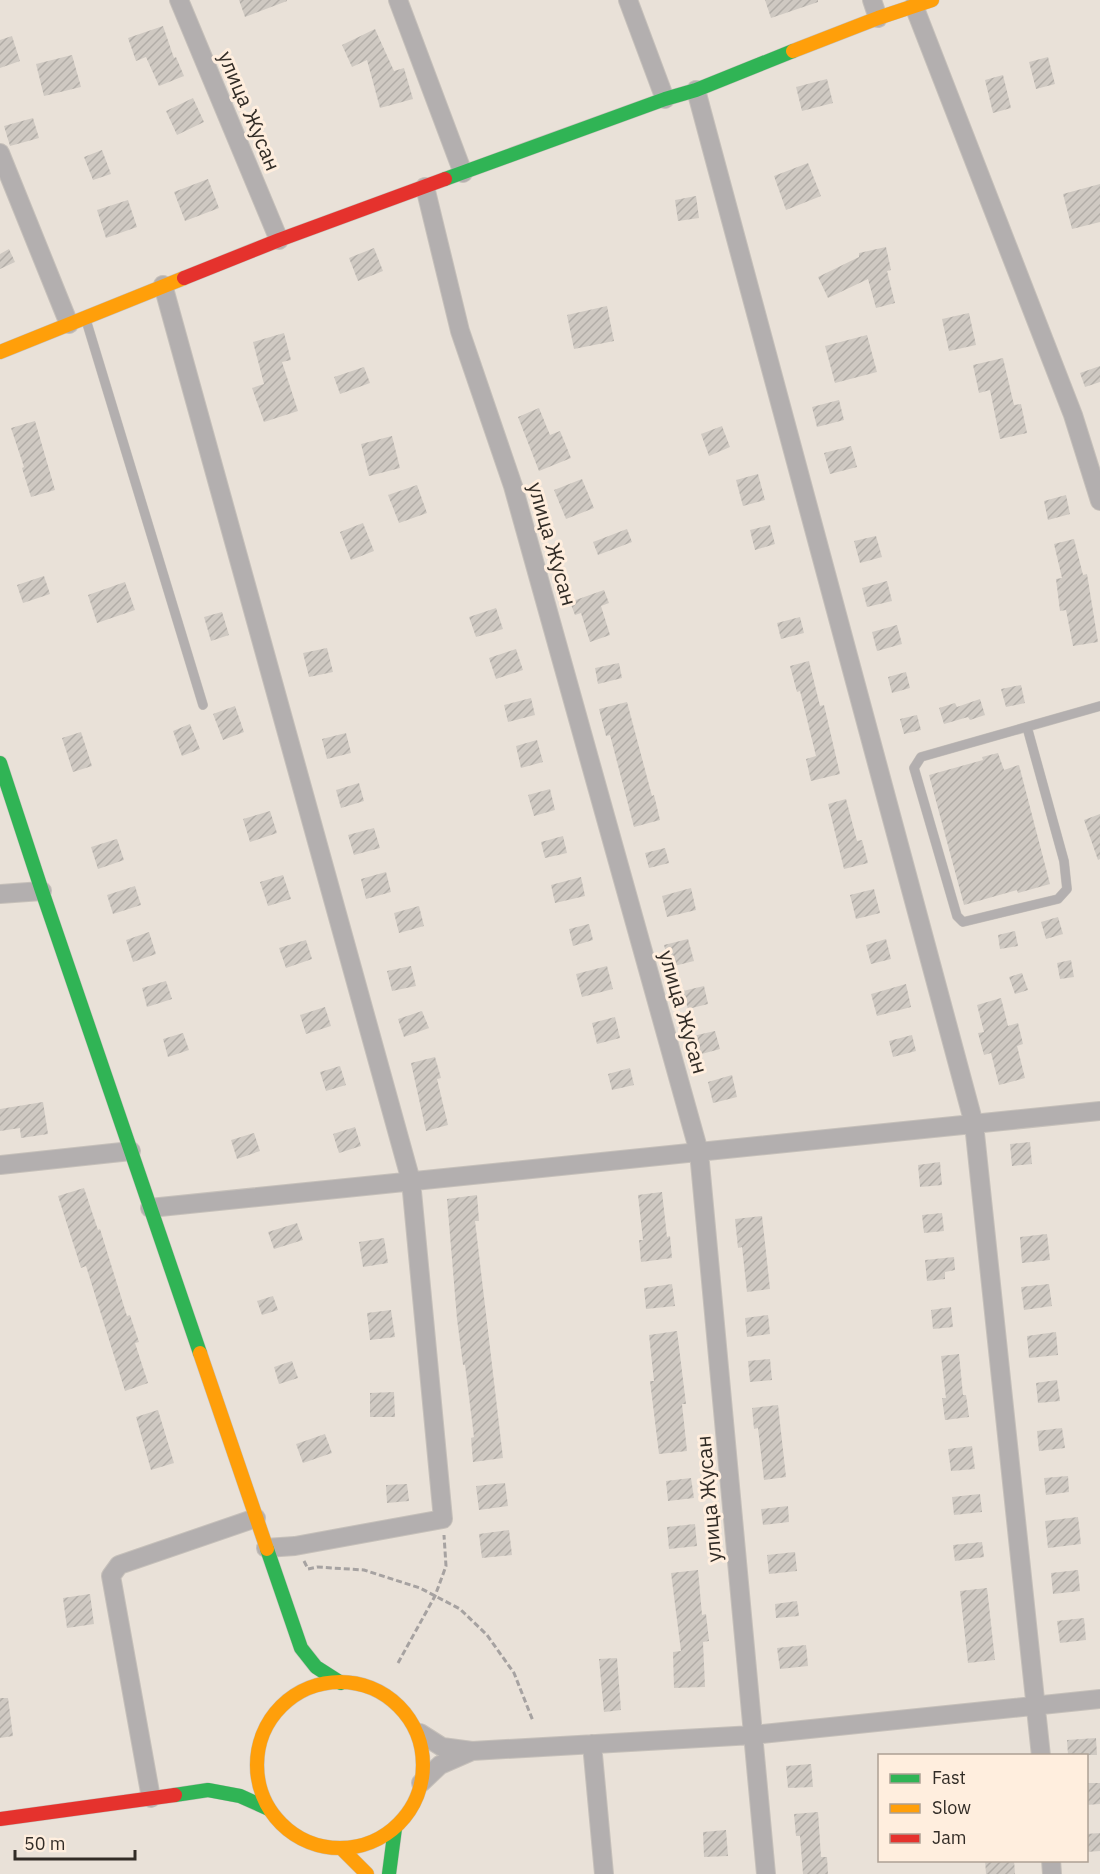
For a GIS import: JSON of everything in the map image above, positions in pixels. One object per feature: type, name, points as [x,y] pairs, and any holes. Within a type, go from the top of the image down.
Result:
[{"type":"street","name":"улица Жусан","points":[[179,0],[279,240]]},
{"type":"street","points":[[398,0],[463,173]]},
{"type":"street","points":[[628,0],[665,99]]},
{"type":"street","points":[[872,0],[878,18]]},
{"type":"street","points":[[0,352],[279,240],[665,99],[696,90],[878,18],[932,0]]},
{"type":"street","points":[[914,6],[1073,415],[1100,501]]},
{"type":"street","points":[[696,90],[974,1124],[1041,1754]]},
{"type":"street","points":[[0,153],[77,321]]},
{"type":"street","name":"улица Жусан","points":[[425,187],[460,332],[513,486],[699,1152],[766,1874]]},
{"type":"street","points":[[163,285],[411,1181],[443,1519],[295,1546],[266,1548]]},
{"type":"street","points":[[0,763],[130,1151],[301,1648],[316,1667],[341,1683]]},
{"type":"street","points":[[0,894],[42,891]]},
{"type":"street","points":[[150,1208],[1100,1111]]},
{"type":"street","points":[[0,1165],[130,1151]]},
{"type":"street","points":[[151,1798],[111,1576],[119,1564],[256,1518]]},
{"type":"street","points":[[285,1703],[310,1688],[341,1683],[367,1686],[392,1700],[414,1722],[420,1734],[424,1757],[421,1783],[413,1806],[395,1828],[370,1843],[342,1849],[313,1845],[288,1831],[269,1809],[257,1783],[258,1753],[267,1725],[285,1703],[297,1671],[301,1648]]},
{"type":"street","points":[[420,1734],[442,1747],[472,1751],[753,1735],[1100,1699]]},
{"type":"street","points":[[592,1744],[603,1874]]},
{"type":"street","points":[[421,1783],[440,1765],[472,1751]]},
{"type":"street","points":[[242,1768],[258,1753]]},
{"type":"street","points":[[0,1819],[208,1790],[226,1781]]},
{"type":"street","points":[[208,1790],[240,1796],[269,1809]]},
{"type":"street","points":[[389,1874],[395,1828]]},
{"type":"street","points":[[342,1849],[367,1874]]},
{"type":"lane","points":[[77,321],[203,705]]},
{"type":"lane","points":[[1028,727],[1064,861],[1067,889],[1058,899],[963,922],[957,915],[914,768],[921,757],[1100,706]]},
{"type":"path","points":[[398,1663],[435,1596],[446,1566],[443,1519]]},
{"type":"path","points":[[295,1546],[308,1569],[317,1567],[364,1570],[420,1588],[460,1609],[487,1635],[514,1673],[533,1721]]},
{"type":"building","points":[[239,0],[287,0],[287,1],[245,17]]},
{"type":"building","points":[[765,0],[818,0],[818,2],[771,18]]},
{"type":"building","points":[[163,26],[174,58],[176,57],[184,76],[159,86],[146,57],[136,61],[128,38]]},
{"type":"building","points":[[375,29],[394,71],[404,68],[413,99],[380,108],[367,60],[352,67],[342,45]]},
{"type":"building","points":[[12,36],[20,61],[0,68],[0,40]]},
{"type":"building","points":[[72,55],[81,87],[44,96],[36,64]]},
{"type":"building","points":[[1048,57],[1055,84],[1036,89],[1029,62]]},
{"type":"building","points":[[1003,75],[1011,108],[993,113],[985,80]]},
{"type":"building","points":[[827,79],[833,103],[802,111],[796,87]]},
{"type":"building","points":[[193,98],[204,122],[177,135],[166,111]]},
{"type":"building","points":[[33,118],[39,138],[10,146],[4,126]]},
{"type":"building","points":[[102,150],[111,174],[93,180],[84,157]]},
{"type":"building","points":[[808,163],[821,196],[786,210],[774,176]]},
{"type":"building","points":[[208,179],[219,208],[185,221],[174,192]]},
{"type":"building","points":[[1100,184],[1100,222],[1072,229],[1063,194]]},
{"type":"building","points":[[696,196],[699,218],[678,221],[675,200]]},
{"type":"building","points":[[128,200],[137,227],[106,238],[97,210]]},
{"type":"building","points":[[886,247],[891,270],[887,271],[895,303],[876,308],[868,279],[828,298],[818,277],[859,257],[859,253]]},
{"type":"building","points":[[374,248],[383,271],[358,281],[349,258]]},
{"type":"building","points":[[9,249],[15,262],[0,269],[0,254]]},
{"type":"building","points":[[607,306],[614,341],[574,349],[567,315]]},
{"type":"building","points":[[969,313],[976,345],[949,351],[942,319]]},
{"type":"building","points":[[284,333],[291,360],[282,362],[298,411],[264,422],[252,388],[264,384],[253,342]]},
{"type":"building","points":[[867,335],[877,372],[835,383],[825,346]]},
{"type":"building","points":[[1003,358],[1014,405],[1021,404],[1027,433],[1000,439],[990,390],[979,393],[973,365]]},
{"type":"building","points":[[1100,366],[1100,382],[1085,387],[1080,373]]},
{"type":"building","points":[[364,367],[370,383],[340,394],[334,377]]},
{"type":"building","points":[[839,400],[844,420],[817,427],[812,407]]},
{"type":"building","points":[[539,408],[550,435],[560,431],[571,458],[539,471],[518,417]]},
{"type":"building","points":[[35,421],[55,490],[31,497],[11,428]]},
{"type":"building","points":[[722,426],[730,447],[709,456],[701,434]]},
{"type":"building","points":[[392,436],[400,468],[369,476],[361,444]]},
{"type":"building","points":[[851,446],[857,467],[830,474],[824,453]]},
{"type":"building","points":[[758,474],[765,500],[743,506],[736,480]]},
{"type":"building","points":[[582,479],[594,508],[566,519],[554,490]]},
{"type":"building","points":[[417,485],[427,513],[399,523],[388,495]]},
{"type":"building","points":[[1066,495],[1070,514],[1048,520],[1044,501]]},
{"type":"building","points":[[363,523],[374,551],[351,560],[340,532]]},
{"type":"building","points":[[770,525],[775,544],[755,550],[750,530]]},
{"type":"building","points":[[627,529],[632,542],[598,555],[593,542]]},
{"type":"building","points":[[876,536],[882,557],[860,563],[854,541]]},
{"type":"building","points":[[1074,539],[1083,575],[1087,574],[1098,642],[1073,646],[1066,610],[1060,611],[1056,579],[1062,578],[1054,544]]},
{"type":"building","points":[[44,576],[50,594],[23,603],[17,585]]},
{"type":"building","points":[[887,581],[892,601],[867,607],[862,588]]},
{"type":"building","points":[[125,582],[135,610],[97,623],[88,595]]},
{"type":"building","points":[[604,590],[609,603],[601,606],[610,635],[590,642],[581,613],[575,615],[570,602]]},
{"type":"building","points":[[496,608],[503,629],[476,637],[469,617]]},
{"type":"building","points":[[222,612],[229,635],[211,641],[204,617]]},
{"type":"building","points":[[800,617],[804,633],[781,639],[777,623]]},
{"type":"building","points":[[897,625],[902,644],[877,651],[872,632]]},
{"type":"building","points":[[327,648],[333,672],[309,677],[303,653]]},
{"type":"building","points":[[516,649],[523,670],[496,679],[489,658]]},
{"type":"building","points":[[809,661],[820,706],[824,705],[840,774],[811,781],[806,759],[816,756],[800,691],[797,692],[790,666]]},
{"type":"building","points":[[619,663],[622,678],[598,684],[595,668]]},
{"type":"building","points":[[906,672],[910,688],[892,693],[888,677]]},
{"type":"building","points":[[1021,685],[1025,703],[1006,707],[1001,689]]},
{"type":"building","points":[[531,698],[535,715],[508,722],[504,705]]},
{"type":"building","points":[[980,699],[985,715],[944,724],[939,708],[955,703],[957,707]]},
{"type":"building","points":[[627,702],[660,820],[634,827],[610,735],[606,736],[599,709]]},
{"type":"building","points":[[235,706],[244,732],[223,740],[213,714]]},
{"type":"building","points":[[917,715],[921,730],[904,734],[900,719]]},
{"type":"building","points":[[190,724],[200,749],[182,756],[173,731]]},
{"type":"building","points":[[81,732],[92,766],[73,772],[62,738]]},
{"type":"building","points":[[346,733],[351,753],[327,759],[322,739]]},
{"type":"building","points":[[537,740],[543,762],[521,768],[516,746]]},
{"type":"building","points":[[998,753],[1004,770],[1019,765],[1050,884],[1018,893],[1017,890],[964,905],[929,775],[983,760],[982,757]]},
{"type":"building","points":[[359,783],[364,801],[341,808],[336,790]]},
{"type":"building","points":[[550,789],[555,810],[534,816],[528,795]]},
{"type":"building","points":[[846,799],[857,841],[862,840],[868,863],[844,869],[828,804]]},
{"type":"building","points":[[270,811],[277,833],[250,842],[243,819]]},
{"type":"building","points":[[1100,814],[1100,859],[1098,860],[1084,820]]},
{"type":"building","points":[[374,828],[380,848],[354,855],[348,835]]},
{"type":"building","points":[[563,836],[567,853],[545,858],[541,842]]},
{"type":"building","points":[[117,839],[124,860],[98,869],[91,847]]},
{"type":"building","points":[[665,848],[669,863],[649,868],[645,853]]},
{"type":"building","points":[[386,872],[391,892],[366,899],[361,879]]},
{"type":"building","points":[[283,875],[291,899],[268,906],[260,882]]},
{"type":"building","points":[[581,877],[585,896],[555,903],[551,885]]},
{"type":"building","points":[[135,886],[141,905],[113,914],[107,895]]},
{"type":"building","points":[[691,888],[696,910],[667,917],[662,896]]},
{"type":"building","points":[[874,889],[880,913],[856,919],[850,895]]},
{"type":"building","points":[[419,906],[424,926],[399,933],[394,913]]},
{"type":"building","points":[[1058,917],[1063,934],[1046,939],[1041,922]]},
{"type":"building","points":[[589,924],[593,940],[573,946],[569,929]]},
{"type":"building","points":[[1015,931],[1018,946],[1000,949],[998,935]]},
{"type":"building","points":[[149,932],[156,954],[133,962],[126,940]]},
{"type":"building","points":[[688,939],[694,961],[670,967],[664,945]]},
{"type":"building","points":[[886,939],[891,959],[871,964],[866,945]]},
{"type":"building","points":[[306,940],[312,959],[286,968],[279,948]]},
{"type":"building","points":[[1071,960],[1074,977],[1060,979],[1057,963]]},
{"type":"building","points":[[411,966],[416,986],[392,991],[387,971]]},
{"type":"building","points":[[607,966],[613,989],[582,997],[576,974]]},
{"type":"building","points":[[1022,973],[1028,990],[1015,994],[1009,977]]},
{"type":"building","points":[[166,981],[172,999],[147,1007],[142,988]]},
{"type":"building","points":[[906,984],[911,1007],[877,1016],[871,994]]},
{"type":"building","points":[[704,986],[708,1004],[688,1009],[683,991]]},
{"type":"building","points":[[1001,998],[1008,1026],[1018,1023],[1023,1044],[1017,1046],[1025,1078],[999,1085],[991,1053],[984,1055],[978,1033],[984,1032],[977,1005]]},
{"type":"building","points":[[325,1007],[331,1026],[306,1034],[300,1015]]},
{"type":"building","points":[[422,1011],[429,1028],[404,1037],[398,1019]]},
{"type":"building","points":[[615,1017],[620,1038],[597,1044],[592,1023]]},
{"type":"building","points":[[715,1031],[720,1049],[698,1055],[693,1036]]},
{"type":"building","points":[[183,1033],[189,1050],[168,1057],[163,1039]]},
{"type":"building","points":[[912,1035],[916,1051],[893,1057],[889,1041]]},
{"type":"building","points":[[435,1057],[441,1078],[437,1079],[448,1125],[426,1131],[411,1063]]},
{"type":"building","points":[[340,1066],[346,1085],[326,1091],[320,1072]]},
{"type":"building","points":[[630,1068],[634,1085],[612,1090],[608,1074]]},
{"type":"building","points":[[732,1075],[737,1097],[713,1103],[708,1082]]},
{"type":"building","points":[[43,1102],[48,1134],[21,1138],[20,1128],[0,1131],[0,1109]]},
{"type":"building","points":[[355,1127],[361,1146],[339,1153],[333,1134]]},
{"type":"building","points":[[254,1133],[260,1151],[237,1159],[231,1140]]},
{"type":"building","points":[[1030,1142],[1032,1164],[1012,1166],[1010,1144]]},
{"type":"building","points":[[940,1162],[942,1185],[920,1187],[918,1165]]},
{"type":"building","points":[[84,1188],[98,1230],[100,1229],[127,1316],[130,1315],[139,1342],[135,1343],[148,1383],[125,1391],[86,1266],[81,1268],[58,1196]]},
{"type":"building","points":[[662,1192],[672,1258],[641,1262],[639,1240],[643,1240],[638,1195]]},
{"type":"building","points":[[477,1195],[479,1221],[475,1221],[503,1458],[473,1462],[471,1438],[474,1437],[457,1319],[447,1199]]},
{"type":"building","points":[[942,1213],[944,1231],[924,1233],[922,1215]]},
{"type":"building","points":[[762,1216],[770,1289],[747,1292],[742,1247],[738,1248],[735,1219]]},
{"type":"building","points":[[297,1223],[303,1240],[274,1249],[268,1232]]},
{"type":"building","points":[[1047,1234],[1050,1260],[1022,1263],[1020,1237]]},
{"type":"building","points":[[384,1238],[388,1263],[363,1267],[359,1242]]},
{"type":"building","points":[[954,1257],[955,1270],[945,1272],[945,1279],[927,1281],[925,1260]]},
{"type":"building","points":[[672,1284],[675,1306],[646,1309],[644,1288]]},
{"type":"building","points":[[1049,1284],[1052,1306],[1024,1310],[1021,1287]]},
{"type":"building","points":[[273,1296],[278,1310],[262,1315],[257,1301]]},
{"type":"building","points":[[951,1307],[953,1327],[933,1329],[931,1310]]},
{"type":"building","points":[[391,1310],[395,1337],[370,1340],[367,1313]]},
{"type":"building","points":[[768,1315],[770,1334],[747,1337],[745,1318]]},
{"type":"building","points":[[677,1331],[686,1404],[682,1404],[687,1451],[659,1454],[650,1381],[654,1381],[649,1335]]},
{"type":"building","points":[[1056,1332],[1058,1355],[1029,1358],[1027,1336]]},
{"type":"building","points":[[959,1354],[963,1395],[966,1395],[969,1417],[945,1420],[942,1398],[946,1398],[941,1356]]},
{"type":"building","points":[[770,1359],[772,1380],[750,1382],[748,1361]]},
{"type":"building","points":[[292,1361],[298,1378],[279,1384],[274,1367]]},
{"type":"building","points":[[1057,1380],[1060,1401],[1038,1403],[1036,1383]]},
{"type":"building","points":[[394,1392],[395,1417],[370,1417],[370,1393]]},
{"type":"building","points":[[778,1405],[786,1477],[764,1480],[758,1428],[754,1429],[752,1408]]},
{"type":"building","points":[[158,1410],[174,1463],[151,1470],[136,1417]]},
{"type":"building","points":[[1062,1428],[1065,1448],[1039,1451],[1037,1431]]},
{"type":"building","points":[[325,1434],[332,1453],[303,1463],[296,1444]]},
{"type":"building","points":[[972,1446],[975,1469],[951,1471],[948,1449]]},
{"type":"building","points":[[1068,1476],[1069,1492],[1046,1495],[1044,1478]]},
{"type":"building","points":[[691,1478],[694,1498],[668,1501],[666,1481]]},
{"type":"building","points":[[505,1483],[508,1506],[479,1510],[476,1486]]},
{"type":"building","points":[[407,1484],[409,1501],[387,1503],[386,1485]]},
{"type":"building","points":[[980,1494],[982,1512],[954,1515],[952,1497]]},
{"type":"building","points":[[788,1506],[789,1522],[763,1525],[761,1509]]},
{"type":"building","points":[[1078,1517],[1081,1544],[1048,1548],[1045,1521]]},
{"type":"building","points":[[695,1524],[697,1546],[669,1549],[667,1527]]},
{"type":"building","points":[[509,1530],[512,1555],[482,1558],[479,1534]]},
{"type":"building","points":[[982,1542],[984,1557],[955,1561],[953,1545]]},
{"type":"building","points":[[795,1552],[797,1571],[769,1574],[767,1555]]},
{"type":"building","points":[[698,1570],[702,1615],[706,1614],[709,1641],[703,1642],[705,1687],[674,1688],[673,1652],[681,1651],[671,1573]]},
{"type":"building","points":[[1078,1570],[1080,1591],[1053,1594],[1051,1573]]},
{"type":"building","points":[[987,1588],[995,1660],[968,1663],[960,1591]]},
{"type":"building","points":[[90,1594],[94,1624],[67,1628],[63,1598]]},
{"type":"building","points":[[797,1601],[799,1616],[776,1618],[775,1604]]},
{"type":"building","points":[[1084,1618],[1086,1640],[1060,1643],[1057,1621]]},
{"type":"building","points":[[806,1645],[808,1666],[780,1669],[777,1648]]},
{"type":"building","points":[[617,1658],[621,1710],[604,1712],[599,1659]]},
{"type":"building","points":[[0,1698],[8,1698],[13,1736],[0,1738]]},
{"type":"building","points":[[1096,1738],[1097,1755],[1068,1754],[1067,1740]]},
{"type":"building","points":[[811,1764],[813,1787],[788,1788],[786,1766]]},
{"type":"building","points":[[1088,1783],[1100,1783],[1100,1804],[1088,1805]]},
{"type":"building","points":[[818,1812],[821,1857],[827,1857],[828,1874],[803,1874],[800,1836],[796,1836],[794,1814]]},
{"type":"building","points":[[726,1830],[728,1856],[704,1857],[703,1832]]},
{"type":"building","points":[[1100,1833],[1100,1851],[1088,1852],[1088,1834]]},
{"type":"building","points":[[985,1862],[1014,1862],[1015,1874],[986,1874]]},
{"type":"traffic: fast","points":[[445,179],[665,99],[696,90],[793,51]]},
{"type":"traffic: fast","points":[[0,763],[200,1353]]},
{"type":"traffic: fast","points":[[267,1549],[301,1648],[316,1667],[341,1683]]},
{"type":"traffic: fast","points":[[175,1795],[208,1790],[240,1796],[269,1809]]},
{"type":"traffic: fast","points":[[389,1874],[395,1828]]},
{"type":"traffic: slow","points":[[793,51],[932,0]]},
{"type":"traffic: slow","points":[[0,352],[184,278]]},
{"type":"traffic: slow","points":[[200,1353],[267,1549]]},
{"type":"traffic: slow","points":[[340,1682],[372,1688],[399,1706],[417,1733],[423,1765],[417,1797],[399,1824],[372,1842],[340,1848],[308,1842],[281,1824],[263,1797],[257,1765],[263,1733],[281,1706],[308,1688],[340,1682]]},
{"type":"traffic: slow","points":[[342,1849],[367,1874]]},
{"type":"traffic: jam","points":[[184,278],[279,240],[445,179]]},
{"type":"traffic: jam","points":[[0,1819],[175,1795]]}]
